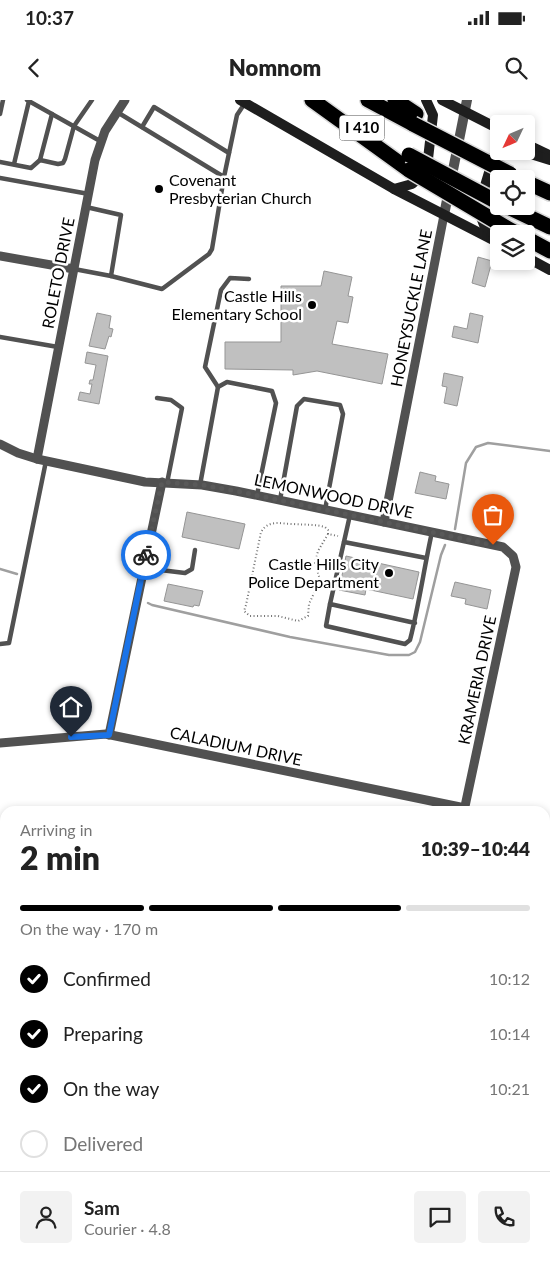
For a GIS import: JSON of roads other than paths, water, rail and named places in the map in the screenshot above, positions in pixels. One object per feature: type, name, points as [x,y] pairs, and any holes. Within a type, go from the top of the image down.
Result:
[{"type":"highway","name":"I 410","points":[[313,100],[409,162],[490,198]]},
{"type":"highway","name":"I 410","points":[[368,100],[415,119]]},
{"type":"highway","points":[[395,100],[415,119],[446,134],[475,157],[502,170]]},
{"type":"highway","points":[[409,162],[496,225]]},
{"type":"highway","points":[[535,186],[550,193]]},
{"type":"highway","points":[[525,215],[550,227]]},
{"type":"highway","points":[[535,243],[550,251]]},
{"type":"main road","points":[[394,189],[412,184],[425,173],[433,115],[426,100]]},
{"type":"main road","points":[[442,100],[490,124]]},
{"type":"main road","points":[[242,102],[394,189],[490,238]]},
{"type":"main road","points":[[535,148],[550,156]]},
{"type":"main road","points":[[535,155],[550,160]]},
{"type":"main road","points":[[490,227],[484,225],[478,209],[493,160]]},
{"type":"main road","points":[[535,262],[550,270]]},
{"type":"street","name":"ROLETO DRIVE","points":[[42,460],[60,347],[94,160],[100,141],[125,100]]},
{"type":"street","name":"HONEYSUCKLE LANE","points":[[384,522],[467,100]]},
{"type":"street","points":[[0,256],[74,269]]},
{"type":"street","name":"LEMONWOOD DRIVE","points":[[0,444],[18,453],[42,460],[146,482],[200,485],[257,495],[503,548],[513,556]]},
{"type":"street","points":[[109,735],[144,568],[165,482]]},
{"type":"street","name":"KRAMERIA DRIVE","points":[[465,806],[512,588],[516,566],[513,556]]},
{"type":"street","name":"CALADIUM DRIVE","points":[[0,744],[109,735],[445,806]]},
{"type":"lane","points":[[0,114],[2,100]]},
{"type":"lane","points":[[14,164],[28,100],[100,141]]},
{"type":"lane","points":[[40,160],[58,164],[63,163],[74,126],[92,100]]},
{"type":"lane","points":[[74,269],[111,276],[162,290],[209,254],[212,249],[237,115],[242,102]]},
{"type":"lane","points":[[142,127],[154,107],[229,153]]},
{"type":"lane","points":[[117,112],[224,177]]},
{"type":"lane","points":[[0,162],[31,168],[40,160],[52,114]]},
{"type":"lane","points":[[0,178],[89,194]]},
{"type":"lane","points":[[86,208],[121,215],[111,276]]},
{"type":"lane","points":[[200,485],[218,387],[205,367],[221,290],[230,278],[249,278]]},
{"type":"lane","points":[[0,336],[60,347]]},
{"type":"lane","points":[[218,387],[227,382],[272,391],[276,403],[257,495]]},
{"type":"lane","points":[[157,398],[172,400],[182,408],[165,482]]},
{"type":"lane","points":[[280,500],[297,406],[304,399],[340,405],[343,414],[324,510]]},
{"type":"lane","points":[[0,644],[9,643],[42,460]]},
{"type":"lane","points":[[350,515],[326,626],[405,644],[410,640],[415,623],[432,532]]},
{"type":"lane","points":[[345,540],[426,558]]},
{"type":"lane","points":[[144,568],[185,573],[192,569],[195,550]]},
{"type":"lane","points":[[330,604],[415,623]]},
{"type":"waterway","points":[[455,529],[466,463],[476,447],[488,443],[550,451]]},
{"type":"waterway","points":[[148,603],[290,637],[389,655],[409,655],[415,652],[420,642],[445,545]]},
{"type":"waterway","points":[[0,569],[17,574]]},
{"type":"place","name":"Covenant Presbyterian Church","points":[[159,189]]},
{"type":"place","name":"Castle Hills Elementary School","points":[[312,305]]},
{"type":"place","name":"Castle Hills City Police Department","points":[[389,573]]}]
